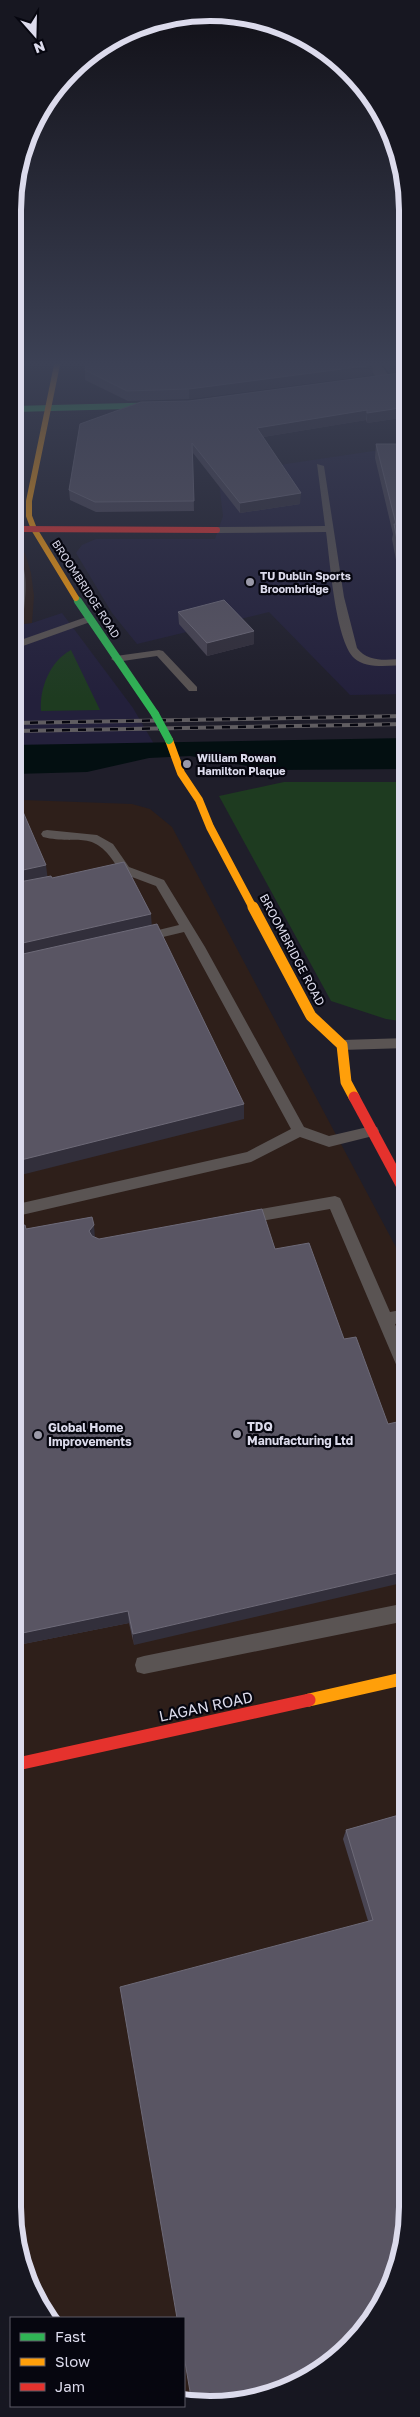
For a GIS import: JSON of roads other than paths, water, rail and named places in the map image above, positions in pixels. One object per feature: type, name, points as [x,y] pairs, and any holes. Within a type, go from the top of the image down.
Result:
[{"type":"street","name":"BROOMBRIDGE ROAD","points":[[35,473],[29,516],[34,530],[89,619],[152,710],[170,740],[181,773],[199,800],[210,827],[311,1016],[342,1045]]},
{"type":"street","points":[[21,530],[217,530]]},
{"type":"street","points":[[342,1045],[346,1082],[399,1181]]},
{"type":"street","name":"LAGAN ROAD","points":[[21,1763],[399,1680]]},
{"type":"lane","points":[[321,473],[346,635],[354,652],[364,660],[372,662],[399,662]]},
{"type":"lane","points":[[217,530],[330,529]]},
{"type":"lane","points":[[21,576],[21,588]]},
{"type":"lane","points":[[21,640],[89,619]]},
{"type":"lane","points":[[116,659],[159,653],[193,689]]},
{"type":"lane","points":[[47,834],[99,837],[115,852],[124,870]]},
{"type":"lane","points":[[97,876],[124,870],[160,883],[187,928],[299,1131],[329,1142],[372,1131]]},
{"type":"lane","points":[[129,941],[187,928]]},
{"type":"lane","points":[[342,1045],[399,1043]]},
{"type":"lane","points":[[21,1209],[251,1157],[299,1131]]},
{"type":"lane","points":[[228,1222],[335,1202],[399,1353]]},
{"type":"lane","points":[[385,1320],[399,1317]]},
{"type":"lane","points":[[144,1665],[399,1613]]},
{"type":"railway","points":[[21,723],[399,716]]},
{"type":"railway","points":[[21,731],[399,724]]},
{"type":"place","name":"TU Dublin Sports Broombridge","points":[[250,582]]},
{"type":"place","name":"William Rowan Hamilton Plaque","points":[[187,764]]},
{"type":"place","name":"TDQ Manufacturing Ltd","points":[[237,1434]]},
{"type":"place","name":"Global Home Improvements","points":[[38,1435]]}]
